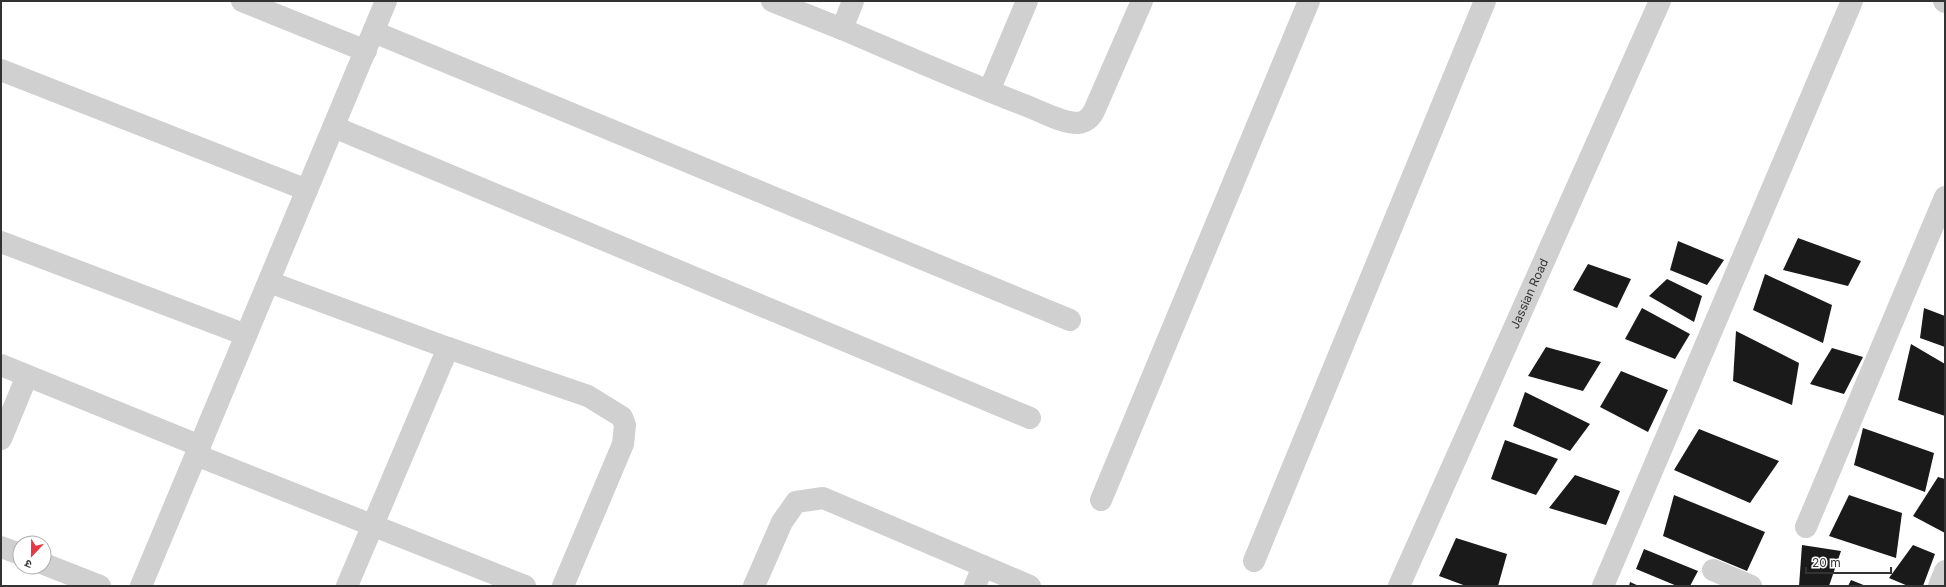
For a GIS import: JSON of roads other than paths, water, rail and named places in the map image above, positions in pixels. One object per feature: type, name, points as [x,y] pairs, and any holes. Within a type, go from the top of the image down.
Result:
[{"type":"street","points":[[242,1],[370,41],[1070,320]]},
{"type":"street","points":[[141,586],[386,1]]},
{"type":"street","points":[[772,1],[989,91],[1062,120],[1077,123],[1083,122],[1090,118],[1094,111],[1135,3]]},
{"type":"street","points":[[842,29],[853,1]]},
{"type":"street","points":[[989,91],[1027,1]]},
{"type":"street","points":[[1100,500],[1309,1]]},
{"type":"street","points":[[1254,561],[1485,1]]},
{"type":"street","name":"Jassian Road","points":[[1399,586],[1660,1]]},
{"type":"street","points":[[1603,586],[1852,1]]},
{"type":"street","points":[[1,70],[307,190]]},
{"type":"street","points":[[334,127],[1030,418]]},
{"type":"street","points":[[1806,527],[1945,198]]},
{"type":"street","points":[[1,242],[246,335]]},
{"type":"street","points":[[269,282],[448,348],[588,396],[622,417],[626,425],[623,444],[563,586]]},
{"type":"street","points":[[347,586],[448,348]]},
{"type":"street","points":[[1,365],[373,525],[525,586]]},
{"type":"street","points":[[1,439],[27,376]]},
{"type":"street","points":[[754,586],[782,522],[796,502],[808,499],[824,498],[1030,586]]},
{"type":"street","points":[[1,547],[12,551]]},
{"type":"street","points":[[975,586],[983,566]]},
{"type":"street","points":[[52,567],[100,586]]},
{"type":"street","points":[[1714,570],[1751,586]]},
{"type":"street","points":[[1939,586],[1945,571]]}]
